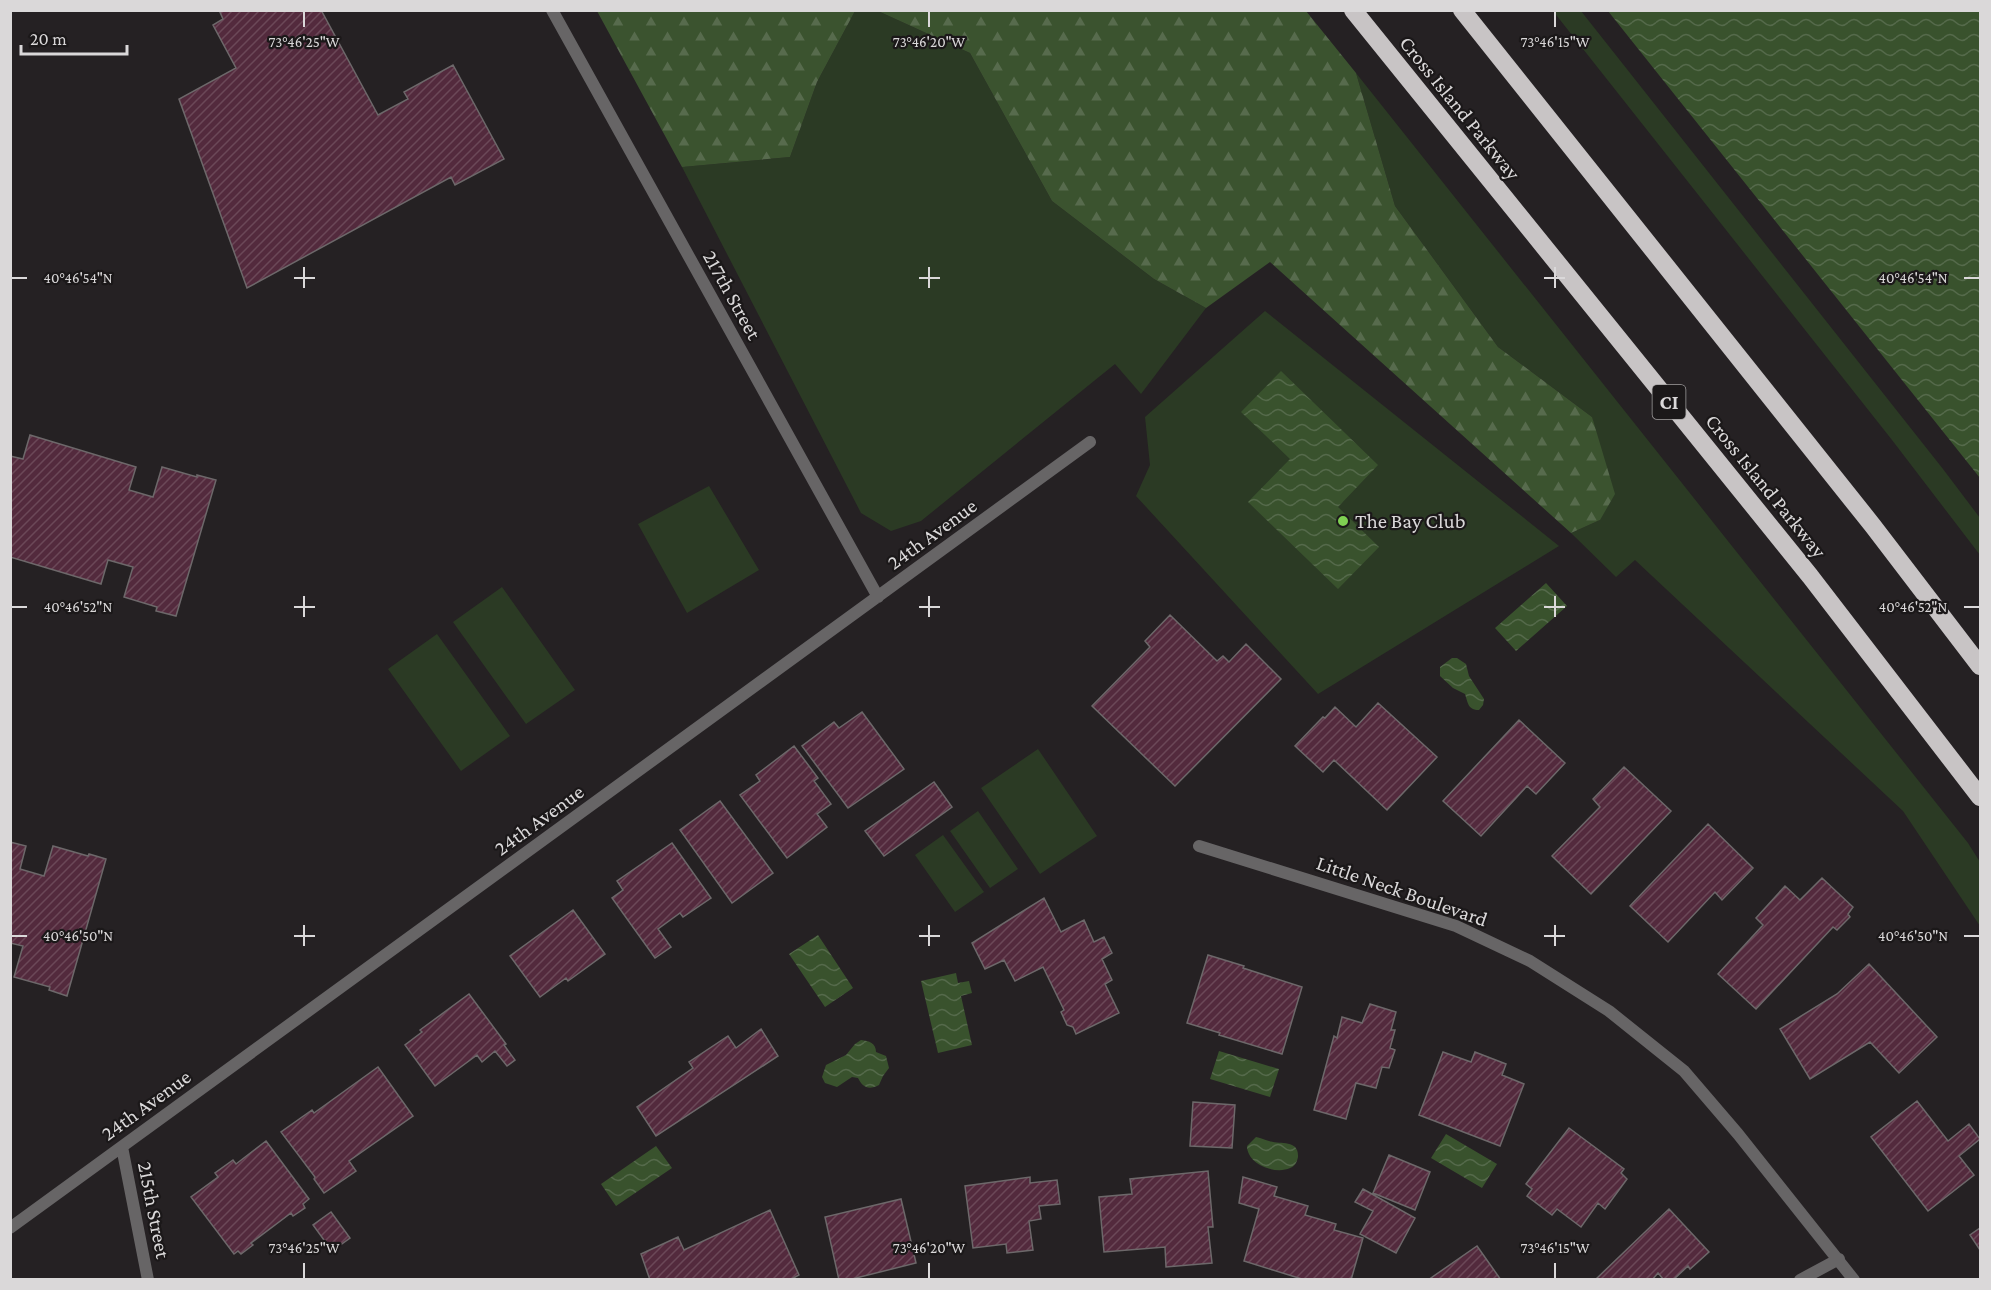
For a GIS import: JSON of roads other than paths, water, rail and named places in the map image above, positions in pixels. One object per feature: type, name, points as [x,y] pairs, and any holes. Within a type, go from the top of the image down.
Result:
[{"type":"highway","name":"Cross Island Parkway","points":[[1353,10],[1810,576],[1980,797]]},
{"type":"highway","points":[[1462,10],[1873,526],[1980,666]]},
{"type":"street","name":"217th Street","points":[[552,10],[878,597]]},
{"type":"street","name":"24th Avenue","points":[[10,1228],[1090,442]]},
{"type":"street","name":"Little Neck Boulevard","points":[[1199,846],[1456,926],[1530,961],[1610,1011],[1684,1071],[1738,1134],[1854,1280]]},
{"type":"street","name":"215th Street","points":[[122,1147],[148,1280]]},
{"type":"street","points":[[1800,1280],[1839,1259]]},
{"type":"water","points":[[1608,11],[1980,11],[1980,478]]},
{"type":"water","points":[[1281,371],[1378,465],[1338,507],[1379,547],[1338,589],[1248,502],[1290,459],[1241,412]]},
{"type":"water","points":[[1546,583],[1567,606],[1516,651],[1495,628]]},
{"type":"water","points":[[1452,658],[1457,658],[1466,664],[1469,676],[1484,699],[1479,710],[1471,707],[1465,694],[1453,688],[1440,676],[1440,667]]},
{"type":"water","points":[[818,935],[853,988],[825,1007],[789,954]]},
{"type":"water","points":[[956,973],[958,983],[969,981],[972,993],[961,996],[972,1045],[938,1053],[921,981]]},
{"type":"water","points":[[861,1040],[872,1043],[876,1052],[886,1056],[889,1068],[879,1085],[867,1087],[858,1078],[852,1077],[837,1087],[825,1083],[822,1077],[826,1065],[846,1055]]},
{"type":"water","points":[[1219,1051],[1279,1069],[1270,1097],[1210,1079]]},
{"type":"water","points":[[1446,1134],[1497,1164],[1482,1188],[1431,1158]]},
{"type":"water","points":[[1256,1137],[1295,1147],[1298,1157],[1296,1164],[1284,1170],[1277,1170],[1257,1163],[1248,1152],[1247,1146]]},
{"type":"water","points":[[656,1146],[672,1168],[616,1206],[601,1184]]},
{"type":"place","name":"The Bay Club","points":[[1343,521]]}]
